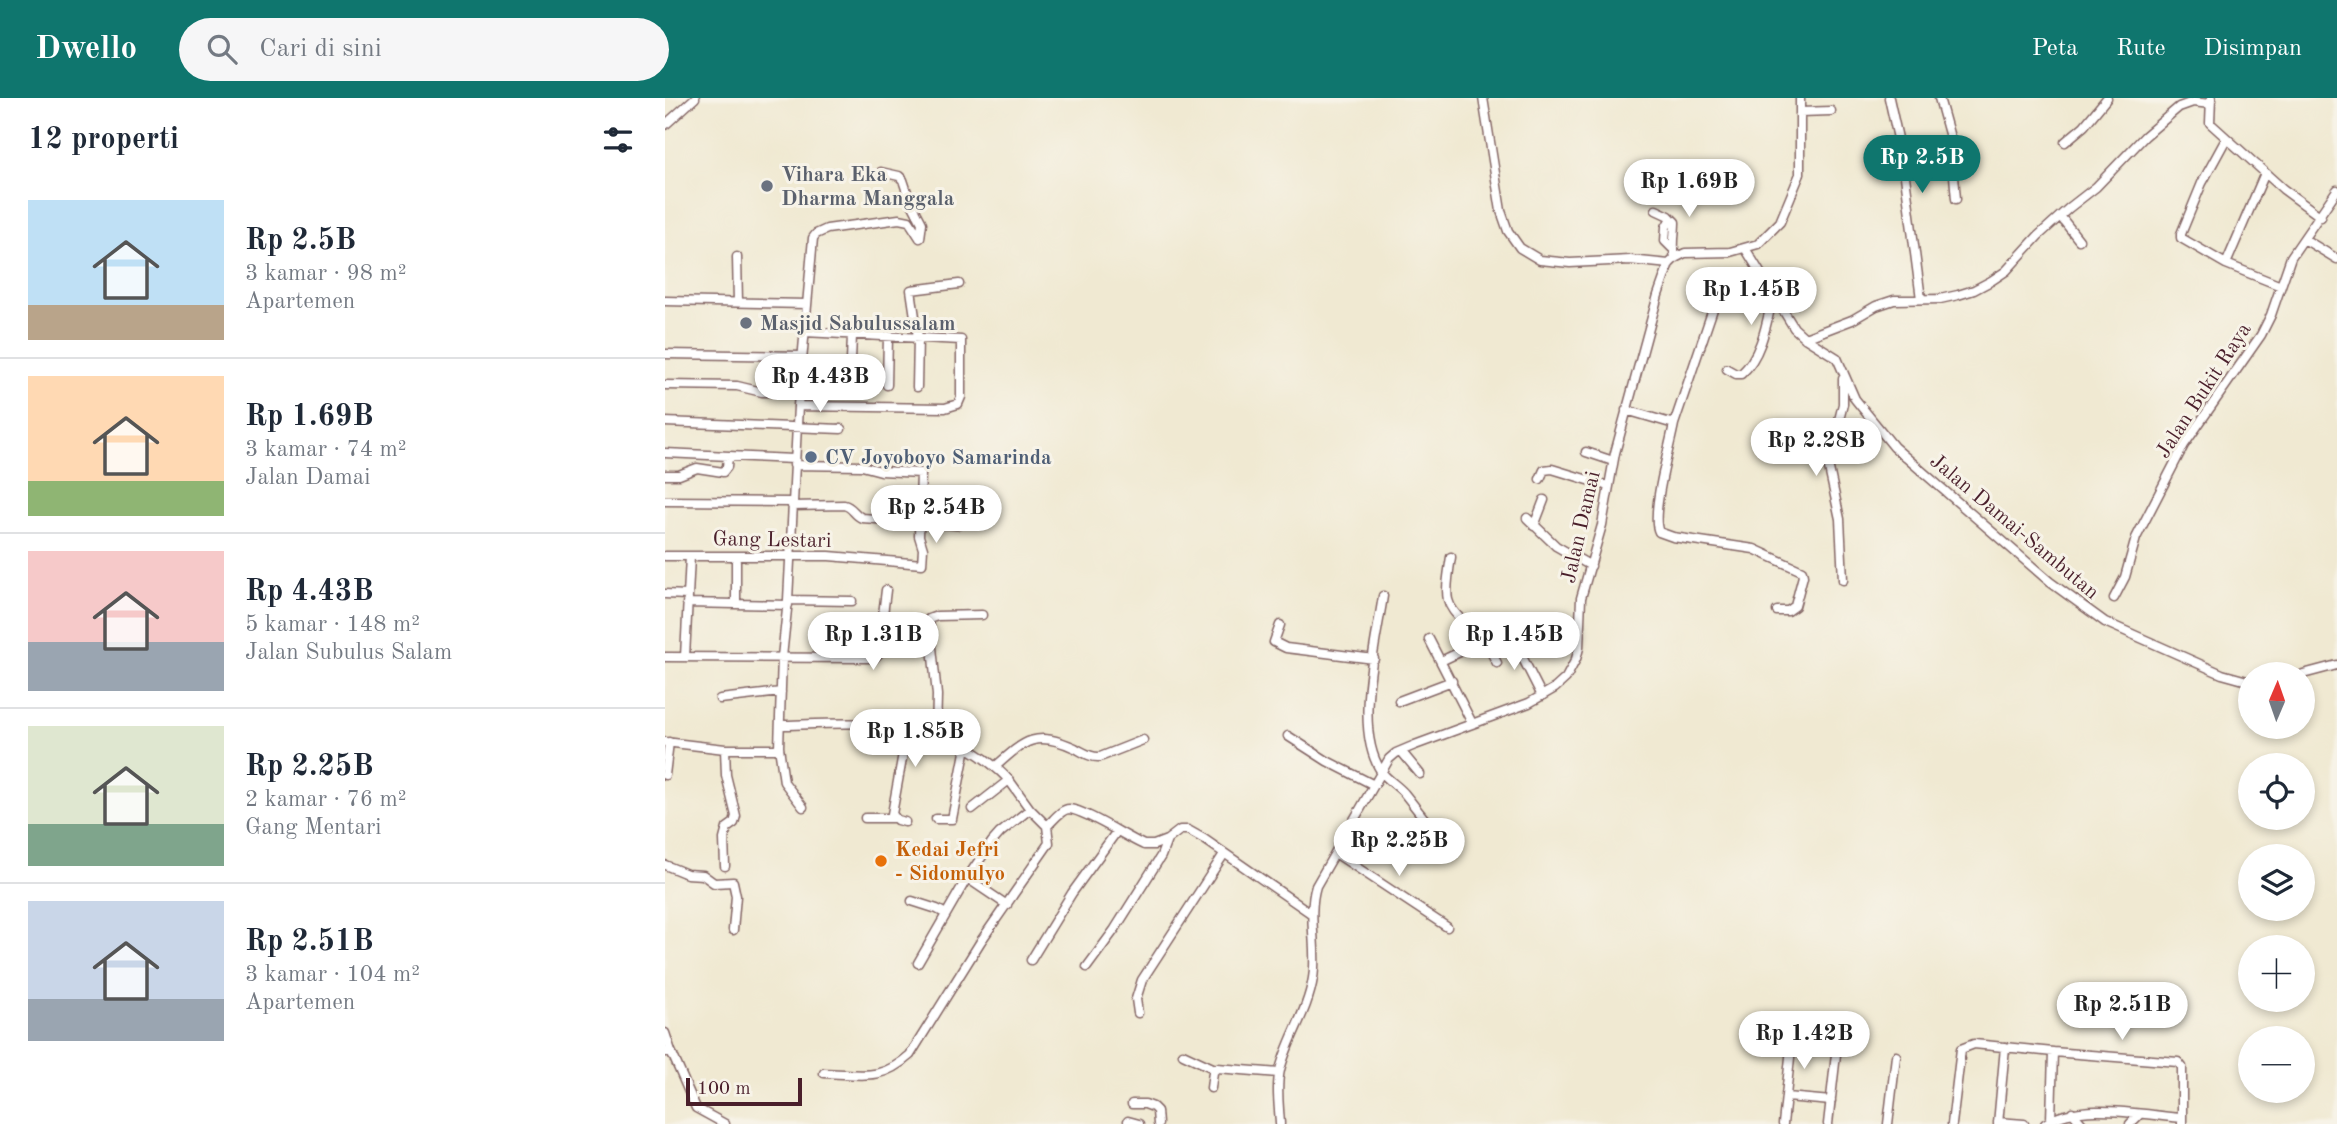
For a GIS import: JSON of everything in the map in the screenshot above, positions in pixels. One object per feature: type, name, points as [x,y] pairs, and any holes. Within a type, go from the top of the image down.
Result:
[{"type":"street","points":[[665,125],[695,98]]},
{"type":"street","points":[[1483,98],[1501,211],[1508,231],[1520,248],[1540,260],[1570,263],[1672,261],[1685,253],[1730,252],[1758,244],[1780,222],[1800,174],[1800,98]]},
{"type":"street","points":[[1889,98],[1903,160],[1921,299]]},
{"type":"street","points":[[1939,98],[1951,141],[1956,199]]},
{"type":"street","points":[[2065,142],[2084,126],[2107,98]]},
{"type":"street","points":[[1805,338],[1894,300],[1941,299],[1974,290],[1991,281],[2012,265],[2060,216],[2096,187],[2145,136],[2179,107],[2193,102],[2211,101],[2210,123],[2265,173],[2321,216]]},
{"type":"street","points":[[1800,112],[1831,111]]},
{"type":"street","points":[[2226,139],[2202,183],[2181,238],[2226,264],[2281,286]]},
{"type":"street","points":[[803,807],[784,782],[779,747],[801,356],[813,240],[816,234],[827,229],[899,219],[909,221],[920,238],[922,223],[903,180],[899,176],[881,172]]},
{"type":"street","points":[[2226,264],[2265,173]]},
{"type":"street","name":"Jalan Bukit Raya","points":[[2114,598],[2125,577],[2136,538],[2180,453],[2262,335],[2291,257],[2336,194]]},
{"type":"street","points":[[1656,210],[1675,222],[1672,261]]},
{"type":"street","points":[[2060,216],[2078,240]]},
{"type":"street","points":[[2304,239],[2337,259]]},
{"type":"street","name":"Jalan Damai-Sambutan","points":[[1745,248],[1794,328],[1837,358],[1855,399],[1894,447],[2050,582],[2105,622],[2222,674],[2238,678]]},
{"type":"street","points":[[737,257],[738,302]]},
{"type":"street","name":"Jalan Damai","points":[[1280,1124],[1279,1073],[1303,1016],[1314,976],[1312,914],[1316,886],[1389,759],[1401,751],[1518,708],[1542,696],[1566,678],[1576,659],[1581,598],[1602,525],[1613,461],[1660,288],[1672,261]]},
{"type":"street","points":[[916,387],[918,337],[911,290],[959,284]]},
{"type":"street","points":[[1727,369],[1741,374],[1748,369],[1763,336],[1773,295]]},
{"type":"street","points":[[665,301],[807,304]]},
{"type":"street","points":[[1713,309],[1674,424],[1660,493],[1657,528],[1662,535],[1754,549],[1802,571],[1795,606],[1788,611],[1777,611]]},
{"type":"street","points":[[798,406],[936,408],[955,405],[961,397],[962,342],[918,337],[804,332]]},
{"type":"street","points":[[850,387],[852,335]]},
{"type":"street","points":[[887,385],[888,336]]},
{"type":"street","points":[[665,354],[801,356]]},
{"type":"street","points":[[1843,376],[1843,404],[1828,464],[1840,519],[1843,580]]},
{"type":"street","points":[[665,385],[737,386],[762,392],[799,392]]},
{"type":"street","points":[[1626,410],[1674,424]]},
{"type":"street","points":[[665,422],[841,429]]},
{"type":"street","points":[[1586,452],[1613,461]]},
{"type":"street","points":[[665,453],[862,466],[881,471],[921,473],[921,524]]},
{"type":"street","points":[[665,475],[679,475],[697,468],[726,471],[728,456]]},
{"type":"street","points":[[1540,479],[1544,470],[1552,469],[1608,486]]},
{"type":"street","points":[[665,500],[844,505],[862,518],[957,526]]},
{"type":"street","points":[[1534,526],[1544,500]]},
{"type":"street","points":[[1527,518],[1556,546],[1591,566]]},
{"type":"street","name":"Gang Lestari","points":[[665,556],[829,556],[922,564],[923,549],[919,536],[921,524]]},
{"type":"street","points":[[685,657],[690,556]]},
{"type":"street","points":[[1451,557],[1446,589],[1447,602],[1453,612],[1483,640],[1497,663]]},
{"type":"street","points":[[736,562],[736,603]]},
{"type":"street","points":[[665,657],[874,658],[879,648],[885,590]]},
{"type":"street","points":[[665,594],[687,599],[736,603],[852,601]]},
{"type":"street","points":[[1383,596],[1366,710],[1369,737],[1381,773],[1404,793],[1442,839]]},
{"type":"street","points":[[936,735],[937,695],[929,619],[937,616],[982,615]]},
{"type":"street","points":[[1280,625],[1274,642],[1286,648],[1374,659]]},
{"type":"street","points":[[1441,661],[1505,628],[1510,630],[1542,696]]},
{"type":"street","points":[[1429,639],[1472,723]]},
{"type":"street","points":[[2315,671],[2337,666]]},
{"type":"street","points":[[1399,701],[1452,681]]},
{"type":"street","points":[[720,699],[781,692]]},
{"type":"street","points":[[780,724],[851,723],[908,726],[936,735],[966,747],[996,766],[1047,826],[1049,843],[981,941],[910,1055],[899,1065],[874,1076],[865,1073],[824,1073]]},
{"type":"street","points":[[894,818],[892,814],[908,726]]},
{"type":"street","points":[[1288,736],[1340,769],[1374,785]]},
{"type":"street","points":[[996,766],[1035,738],[1045,738],[1067,745],[1094,758],[1143,740]]},
{"type":"street","points":[[665,775],[667,742],[725,749],[779,747]]},
{"type":"street","points":[[936,819],[952,819],[966,747]]},
{"type":"street","points":[[725,749],[726,775],[735,807],[735,820],[725,833],[725,866]]},
{"type":"street","points":[[1401,751],[1420,774]]},
{"type":"street","points":[[972,809],[1009,780]]},
{"type":"street","points":[[918,963],[967,878],[1000,833],[1030,809]]},
{"type":"street","points":[[1047,826],[1069,809],[1144,845],[1154,845],[1167,840],[1179,830],[1188,830],[1312,914]]},
{"type":"street","points":[[865,818],[894,818],[905,822]]},
{"type":"street","points":[[1031,960],[1072,893],[1117,831]]},
{"type":"street","points":[[1087,967],[1115,929],[1161,856],[1167,840]]},
{"type":"street","points":[[1335,853],[1447,927]]},
{"type":"street","points":[[1139,1013],[1136,999],[1142,980],[1224,854]]},
{"type":"street","points":[[665,864],[687,874],[703,875],[714,883],[733,882],[736,896],[733,930]]},
{"type":"street","points":[[967,878],[1007,905]]},
{"type":"street","points":[[912,901],[946,914]]},
{"type":"street","points":[[1783,1124],[1794,1026],[1800,1022],[1833,1024],[1839,1028],[1828,1124]]},
{"type":"street","points":[[665,1033],[668,1051],[696,1108],[725,1124]]},
{"type":"street","points":[[1952,1124],[1961,1049],[1974,1044],[2178,1062],[2182,1066],[2182,1121],[2119,1112],[2072,1112],[2048,1122]]},
{"type":"street","points":[[2005,1047],[1998,1123],[2024,1124]]},
{"type":"street","points":[[2048,1122],[2053,1052]]},
{"type":"street","points":[[1183,1054],[1215,1069],[1279,1073]]},
{"type":"street","points":[[1888,1124],[1896,1056]]},
{"type":"street","points":[[1211,1088],[1215,1069]]},
{"type":"street","points":[[1787,1097],[1831,1101]]},
{"type":"street","points":[[1132,1104],[1153,1107],[1157,1111],[1158,1124]]},
{"type":"street","points":[[2072,1112],[2082,1124]]},
{"type":"street","points":[[2130,1124],[2143,1115]]},
{"type":"street","points":[[2143,1115],[2152,1124]]},
{"type":"street","points":[[1128,1121],[1139,1124]]},
{"type":"place","name":"Vihara Eka Dharma Manggala","points":[[767,186]]},
{"type":"place","name":"Masjid Sabulussalam","points":[[746,323]]},
{"type":"place","name":"CV Joyoboyo Samarinda","points":[[811,457]]},
{"type":"place","name":"Kedai Jefri - Sidomulyo","points":[[881,861]]}]
